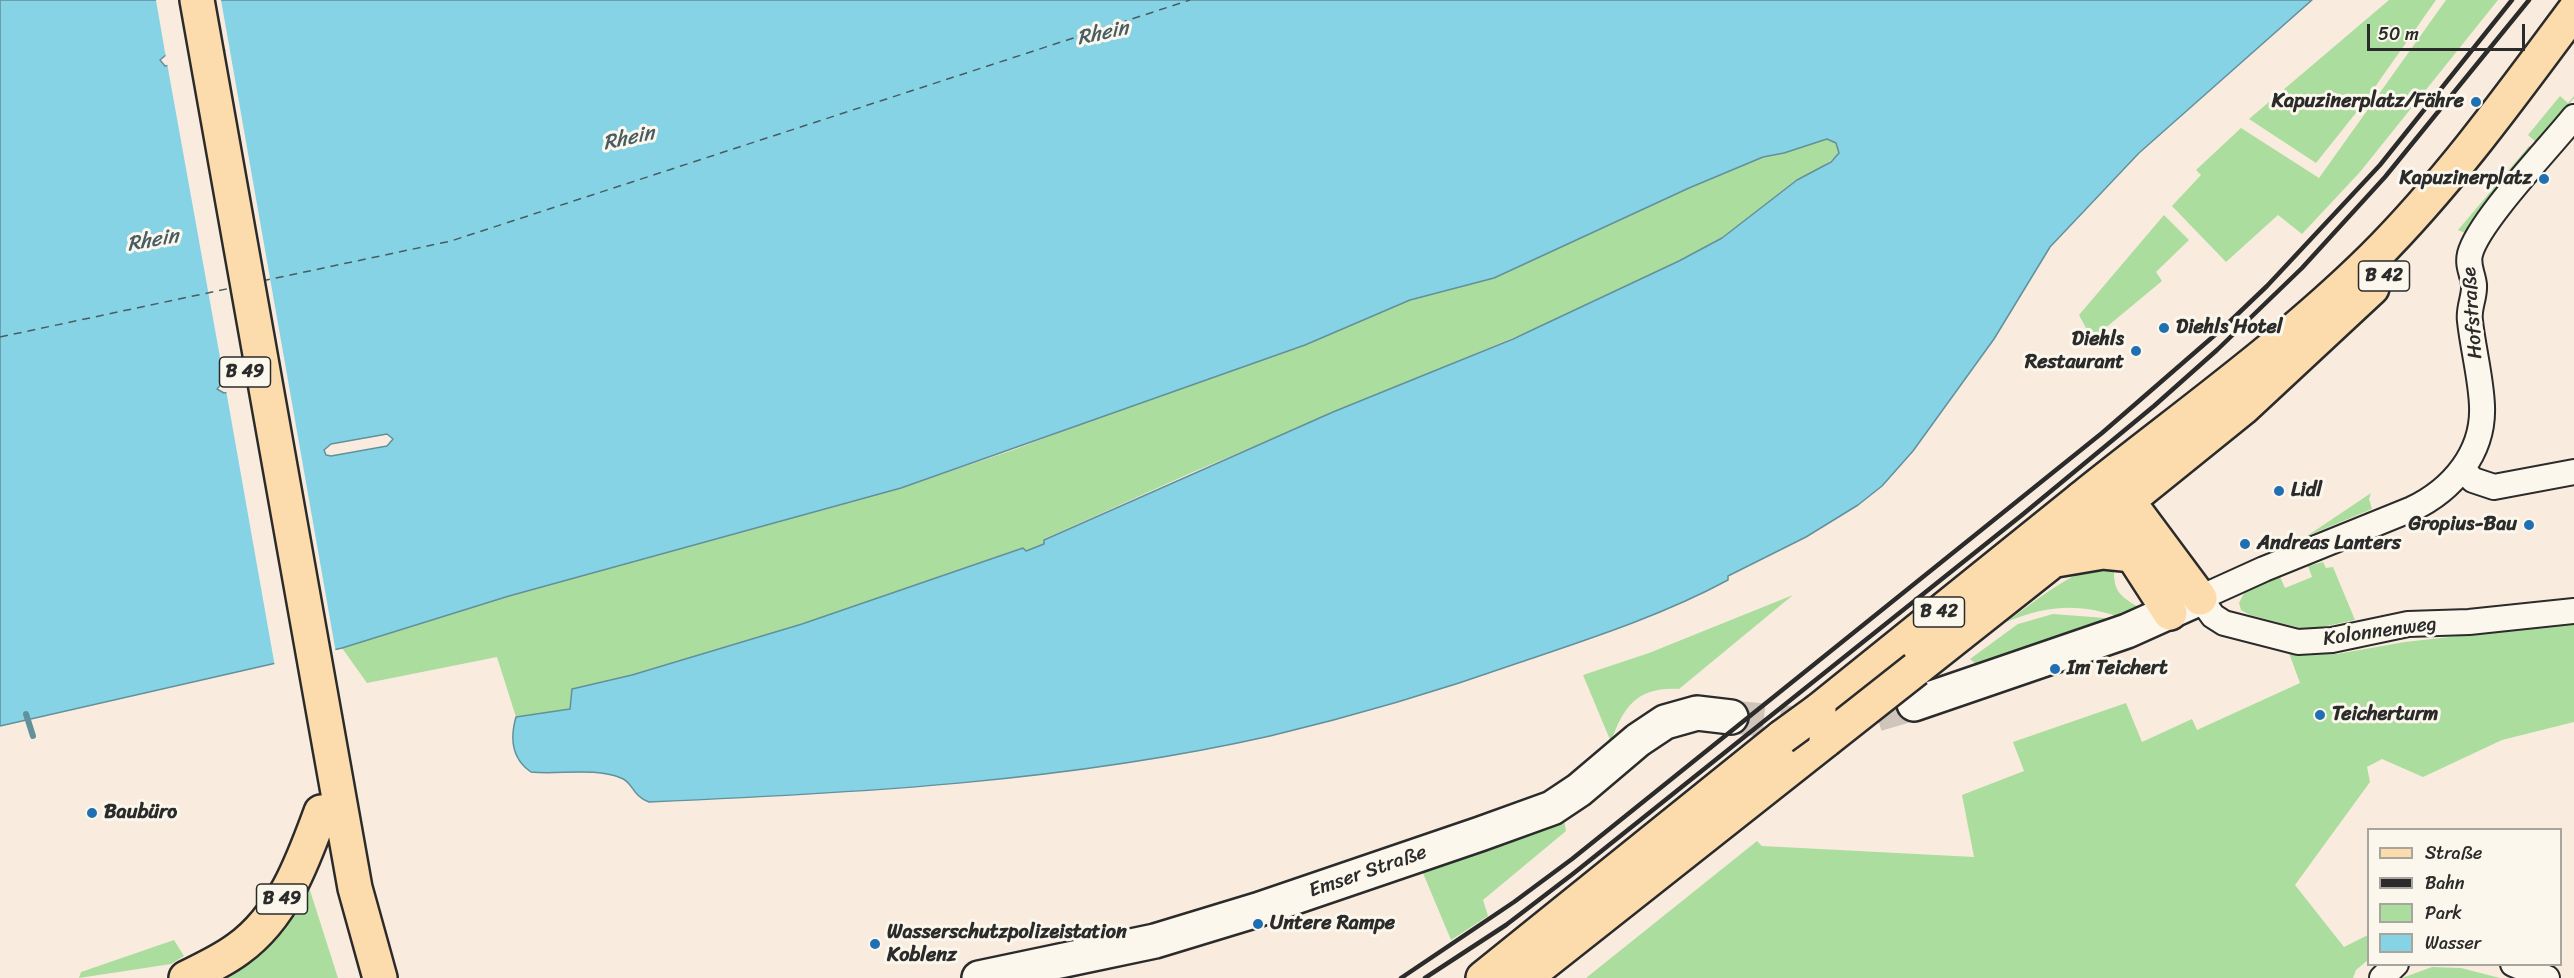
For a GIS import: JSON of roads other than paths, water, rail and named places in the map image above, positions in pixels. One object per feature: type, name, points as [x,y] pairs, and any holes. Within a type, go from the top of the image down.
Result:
[{"type":"main road","name":"B 49","points":[[180,0],[319,742],[380,978]]},
{"type":"main road","name":"B 49","points":[[197,0],[319,742],[321,812],[333,880],[357,978]]},
{"type":"main road","name":"B 42","points":[[2151,463],[2373,257],[2467,149],[2574,11]]},
{"type":"main road","name":"B 42","points":[[1525,978],[1823,725],[2099,500],[2285,372],[2388,272],[2487,157],[2574,45]]},
{"type":"main road","name":"B 42","points":[[1483,978],[1782,737],[1823,725],[1916,669],[2054,560],[2099,500]]},
{"type":"main road","points":[[2099,500],[2170,613]]},
{"type":"main road","points":[[2099,500],[2200,598]]},
{"type":"main road","name":"B 42","points":[[2054,560],[2103,552],[2133,555]]},
{"type":"main road","name":"B 49","points":[[200,971],[240,948],[260,929],[281,901],[303,864],[321,812]]},
{"type":"street","name":"Hofstraße","points":[[2462,469],[2477,441],[2482,407],[2470,321],[2474,286],[2469,268],[2472,247],[2494,215],[2574,117]]},
{"type":"street","points":[[1914,704],[2127,631],[2170,613],[2264,569],[2425,503],[2450,485],[2462,469],[2473,480],[2494,486],[2574,472]]},
{"type":"street","name":"Kolonnenweg","points":[[2200,598],[2213,616],[2224,623],[2298,642],[2332,640],[2408,624],[2469,622],[2574,611]]},
{"type":"street","name":"Emser Straße","points":[[997,976],[1166,938],[1257,910],[1491,831],[1552,808],[1579,790],[1638,740],[1665,722],[1696,713],[1731,717]]},
{"type":"street","points":[[2382,978],[2394,966]]},
{"type":"street","points":[[2518,966],[2547,978]]},
{"type":"water","name":"Rhein","points":[[0,0],[2312,0],[2139,153],[2050,247],[1994,339],[1913,451],[1882,486],[1858,505],[1806,537],[1728,576],[1728,580],[1653,615],[1601,635],[1428,693],[1270,736],[1193,752],[1039,775],[805,794],[649,802],[639,796],[625,780],[611,775],[588,772],[531,772],[516,754],[513,740],[516,717],[570,709],[572,689],[632,675],[802,624],[1023,548],[1026,551],[1044,544],[1044,540],[1333,412],[1513,339],[1679,261],[1722,238],[1797,180],[1831,162],[1839,153],[1836,143],[1827,139],[1784,153],[1763,157],[1689,188],[1494,278],[1410,300],[1305,345],[901,488],[509,596],[342,648],[0,726]],"holes":[[[226,46],[223,56],[165,66],[160,60],[167,54]],[[280,372],[286,377],[281,383],[224,393],[217,389],[223,382]],[[387,434],[393,439],[387,446],[326,455],[324,450],[331,444]]]},
{"type":"waterway","points":[[26,714],[33,736]]},
{"type":"tunnel","points":[[1731,717],[1818,725],[1873,716],[1914,704]]},
{"type":"railway","points":[[1401,978],[1514,902],[1572,859],[2102,433],[2223,328],[2267,286],[2380,165],[2512,0]]},
{"type":"railway","points":[[1425,978],[1506,925],[1574,873],[2022,515],[2154,406],[2217,350],[2302,268],[2385,177],[2529,0]]},
{"type":"place","name":"Kapuzinerplatz/Fähre","points":[[2476,102]]},
{"type":"place","name":"Kapuzinerplatz","points":[[2544,179]]},
{"type":"place","name":"Diehls Hotel","points":[[2164,328]]},
{"type":"place","name":"Diehls Restaurant","points":[[2136,351]]},
{"type":"place","name":"Lidl","points":[[2279,491]]},
{"type":"place","name":"Gropius-Bau","points":[[2529,525]]},
{"type":"place","name":"Andreas Lanters","points":[[2245,544]]},
{"type":"place","name":"Im Teichert","points":[[2055,669]]},
{"type":"place","name":"Teicherturm","points":[[2320,715]]},
{"type":"place","name":"Baubüro","points":[[92,813]]},
{"type":"place","name":"Untere Rampe","points":[[1258,924]]},
{"type":"place","name":"Wasserschutzpolizeistation Koblenz","points":[[875,944]]}]
